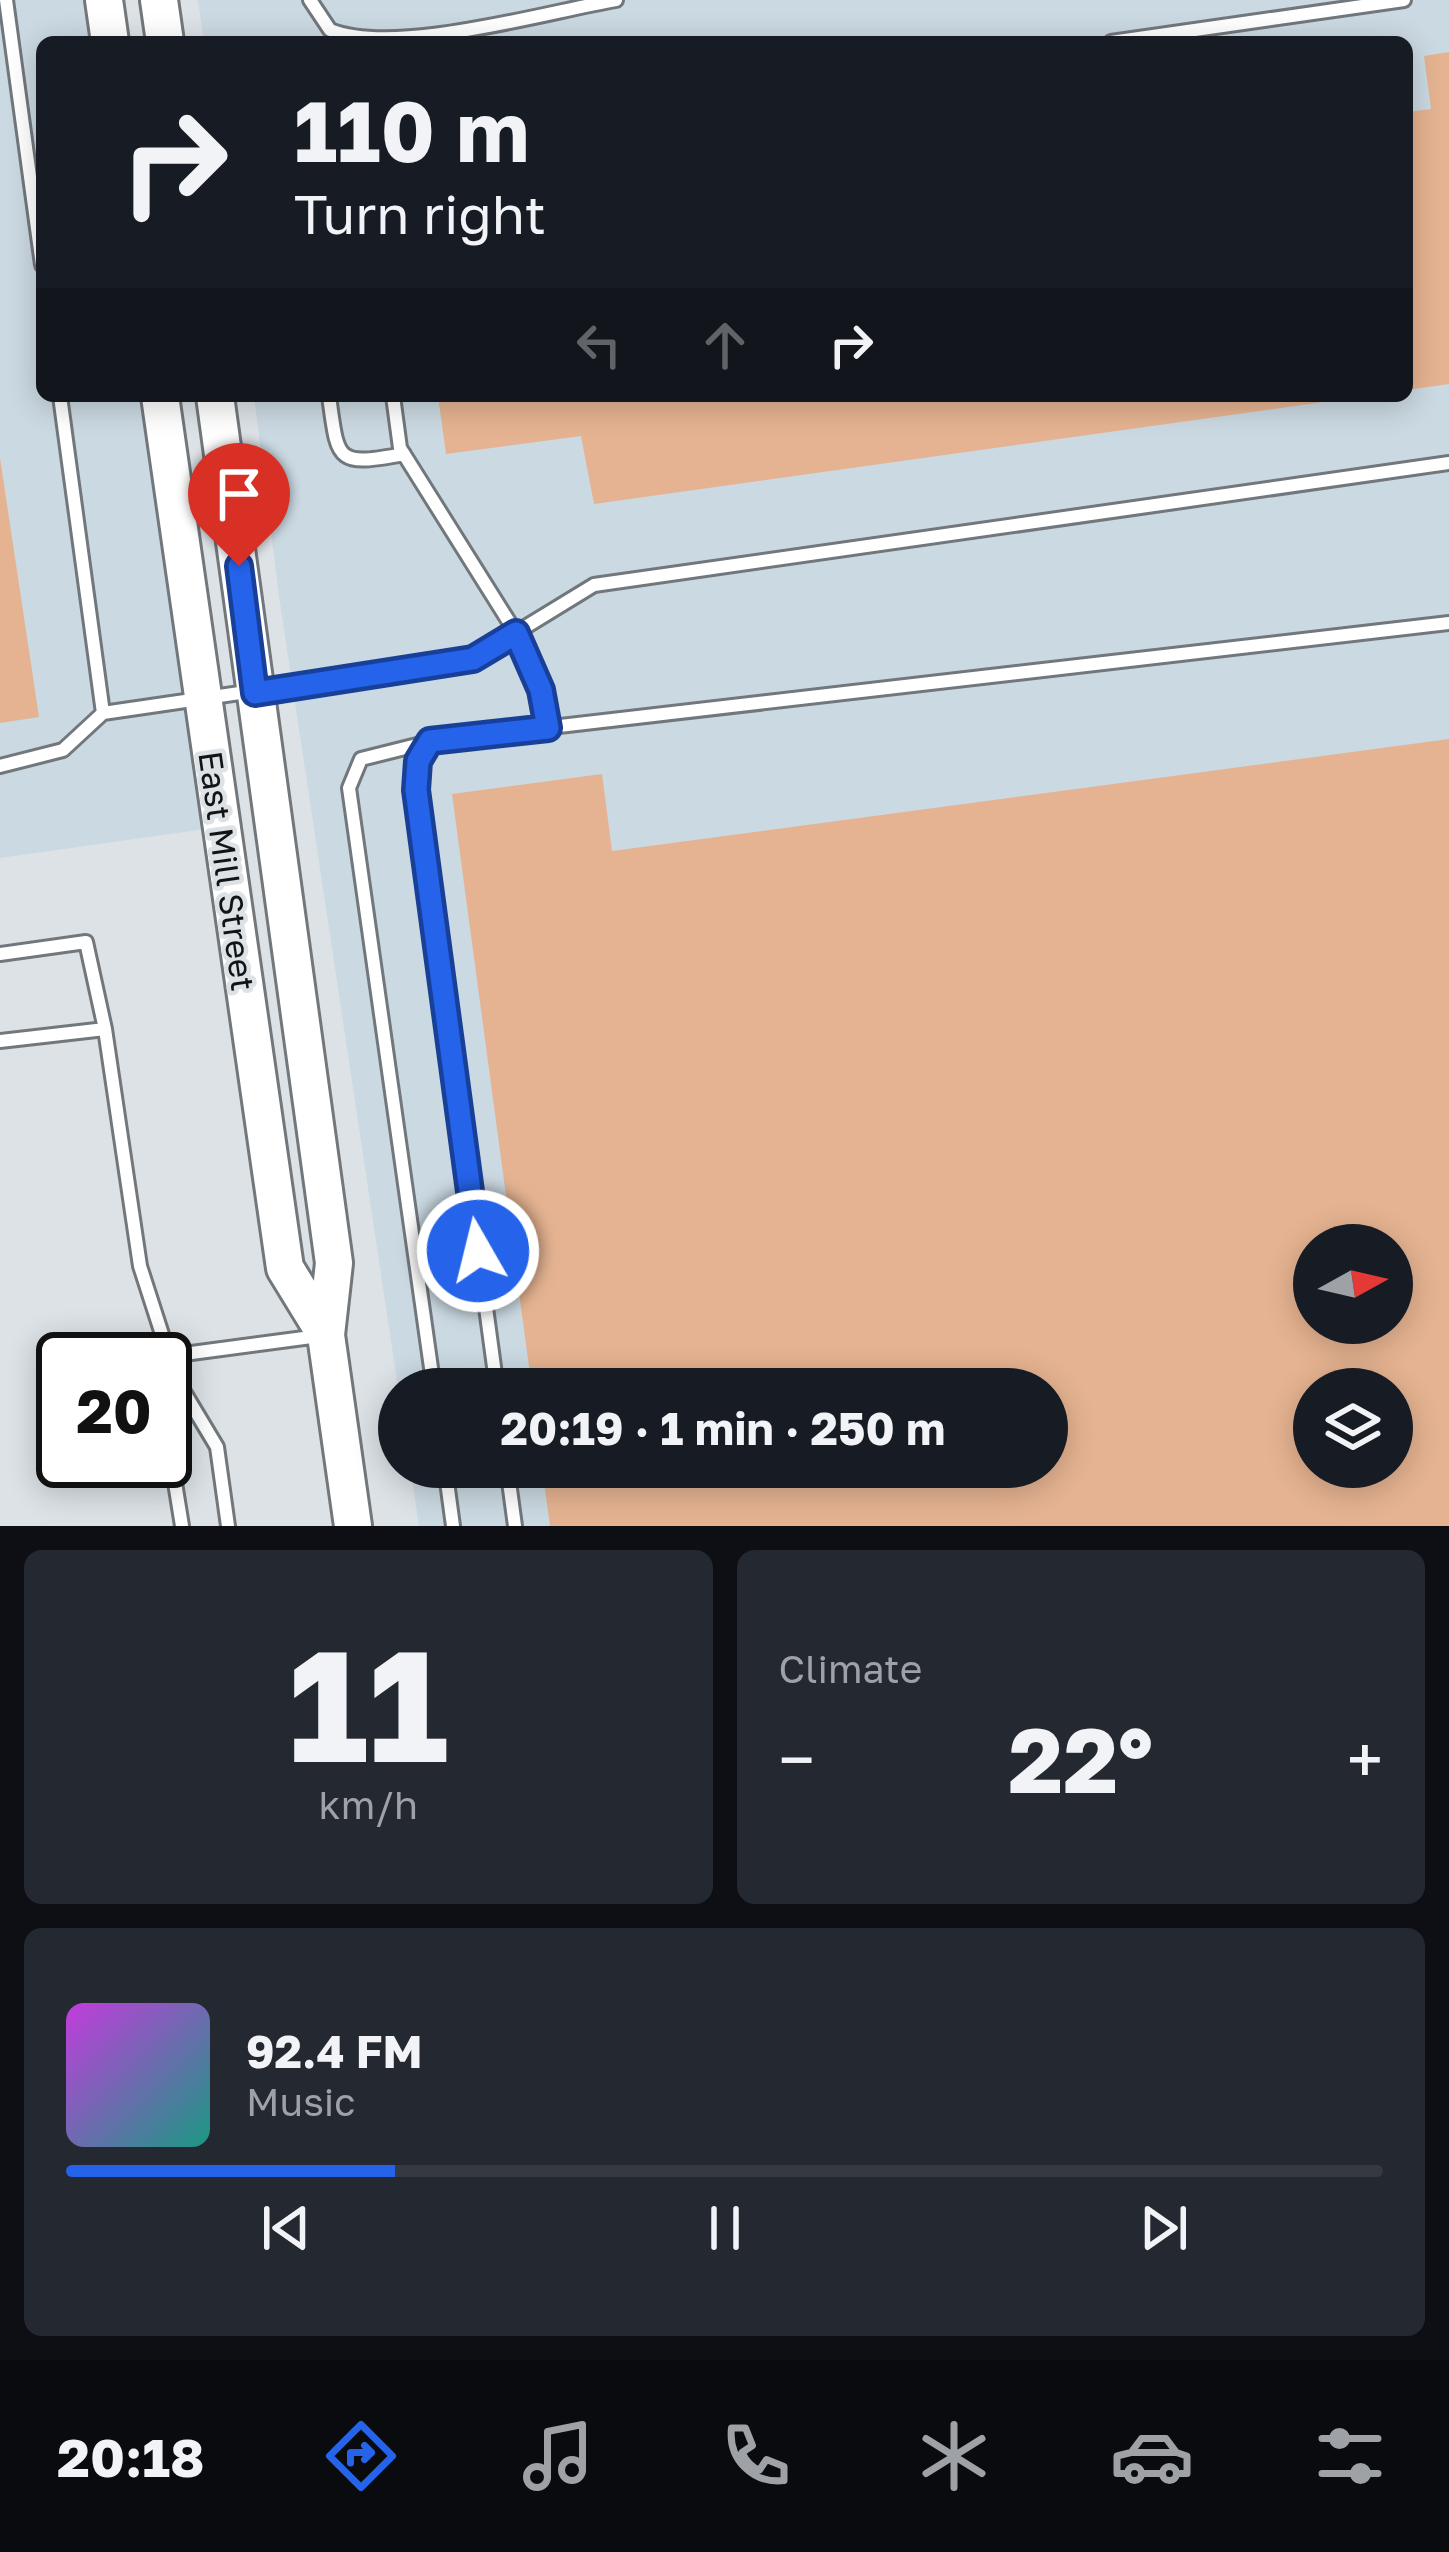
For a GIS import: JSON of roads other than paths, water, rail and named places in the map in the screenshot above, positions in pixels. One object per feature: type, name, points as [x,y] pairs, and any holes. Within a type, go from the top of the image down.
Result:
[{"type":"main road","points":[[104,0],[109,36]]},
{"type":"main road","points":[[159,0],[164,36]]},
{"type":"main road","name":"East Mill Street","points":[[161,402],[285,1268],[326,1335]]},
{"type":"main road","name":"East Mill Street","points":[[216,402],[334,1263],[326,1335],[353,1526]]},
{"type":"lane","points":[[6,0],[36,221]]},
{"type":"lane","points":[[310,0],[330,30],[352,36]]},
{"type":"lane","points":[[412,36],[616,0]]},
{"type":"lane","points":[[1153,36],[1403,0]]},
{"type":"lane","points":[[61,402],[103,713]]},
{"type":"lane","points":[[330,402],[336,447],[345,458],[359,462],[404,454]]},
{"type":"lane","points":[[395,402],[404,454],[516,633],[541,690],[548,728]]},
{"type":"lane","points":[[0,766],[63,751],[103,713],[473,659],[594,585],[1449,463]]},
{"type":"lane","points":[[431,1368],[349,788],[361,759],[430,741],[1449,623]]},
{"type":"lane","points":[[430,741],[418,761],[416,790],[494,1368]]},
{"type":"lane","points":[[0,955],[86,942],[105,1029],[140,1266],[162,1332]]},
{"type":"lane","points":[[0,1041],[105,1029]]},
{"type":"lane","points":[[192,1352],[326,1335]]},
{"type":"lane","points":[[192,1405],[217,1447],[228,1526]]},
{"type":"lane","points":[[176,1488],[182,1526]]},
{"type":"lane","points":[[448,1488],[453,1526]]},
{"type":"lane","points":[[510,1488],[515,1526]]}]
